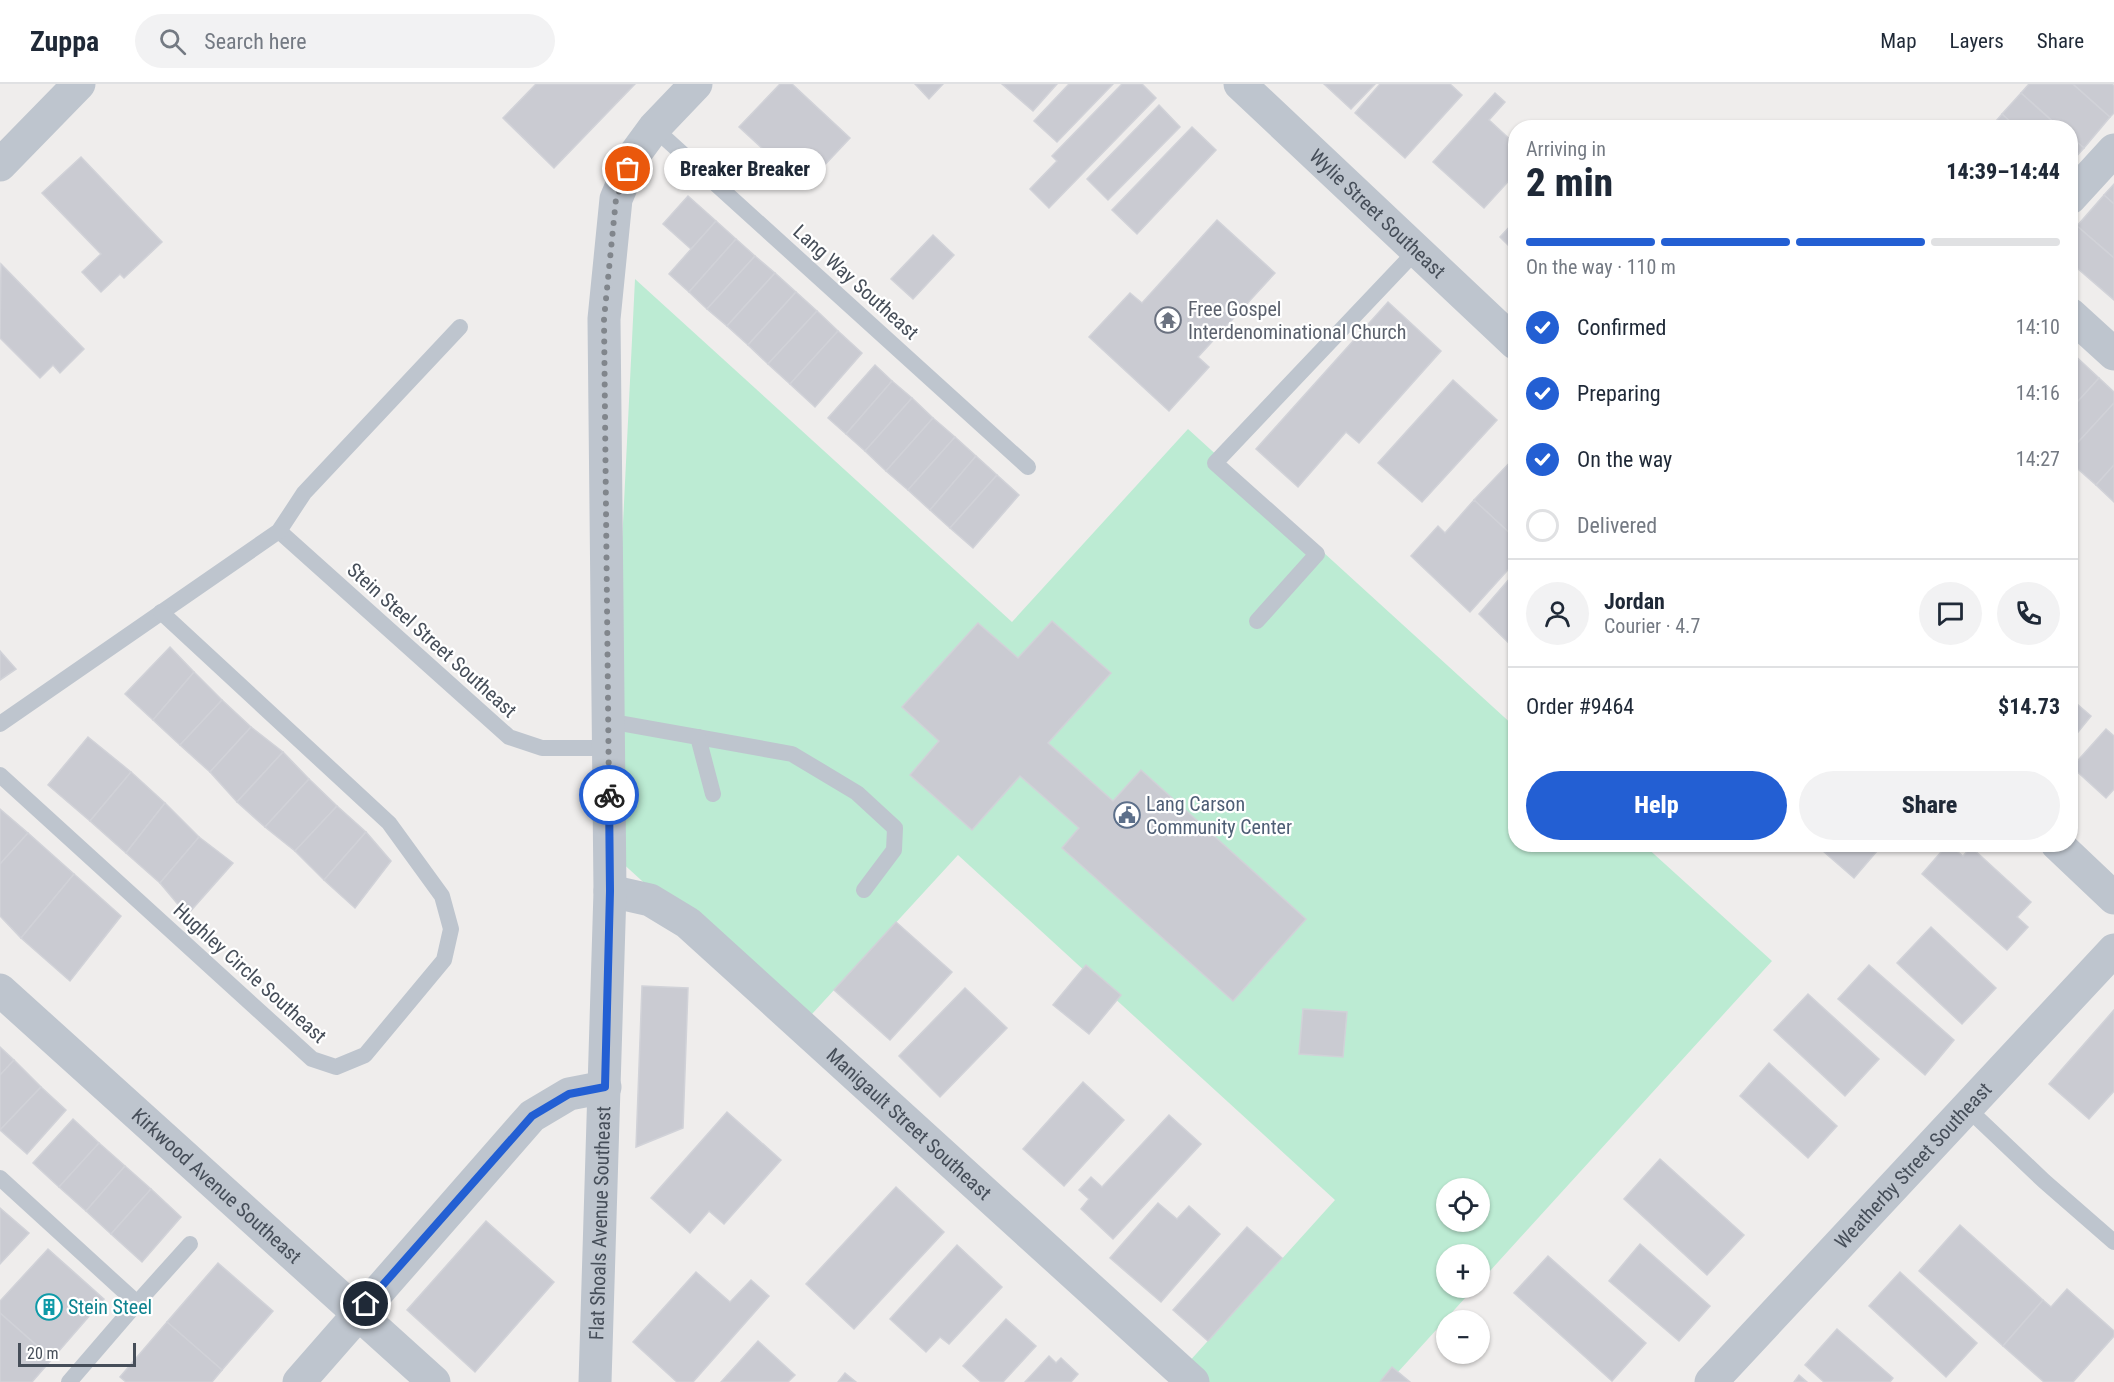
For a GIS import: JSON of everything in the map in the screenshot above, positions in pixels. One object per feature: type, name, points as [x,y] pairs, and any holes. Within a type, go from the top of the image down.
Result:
[{"type":"street","points":[[0,165],[79,84]]},
{"type":"street","name":"Flat Shoals Avenue Southeast","points":[[595,1382],[610,891],[604,319],[616,199],[635,154],[654,128],[696,84]]},
{"type":"street","name":"Wylie Street Southeast","points":[[1240,84],[1508,336]]},
{"type":"street","points":[[2078,189],[2114,150]]},
{"type":"street","points":[[2078,321],[2114,354]]},
{"type":"street","points":[[2065,852],[2114,898]]},
{"type":"street","name":"Manigault Street Southeast","points":[[610,891],[650,900],[688,923],[1193,1382]]},
{"type":"street","name":"Weatherby Street Southeast","points":[[1711,1382],[2114,950]]},
{"type":"street","name":"Kirkwood Avenue Southeast","points":[[0,990],[434,1382]]},
{"type":"street","points":[[298,1382],[532,1116],[569,1094],[605,1087]]},
{"type":"lane","name":"Lang Way Southeast","points":[[654,128],[1028,467]]},
{"type":"lane","points":[[1257,621],[1317,554],[1215,463],[1416,251]]},
{"type":"lane","points":[[0,724],[279,531],[304,493],[460,327]]},
{"type":"lane","name":"Stein Steel Street Southeast","points":[[279,531],[509,736],[542,748],[608,734],[698,737],[792,754],[857,793],[896,828],[894,850],[864,890]]},
{"type":"lane","name":"Hughley Circle Southeast","points":[[0,776],[312,1059],[336,1066],[365,1055],[444,960],[451,929],[442,897],[388,823],[161,612]]},
{"type":"lane","points":[[698,737],[713,794]]},
{"type":"lane","points":[[1966,1108],[2043,1181],[2114,1242]]},
{"type":"lane","points":[[0,1178],[137,1303]]},
{"type":"lane","points":[[69,1382],[190,1244]]},
{"type":"green space","points":[[635,279],[1012,622],[1188,429],[1508,721],[1508,852],[1652,852],[1772,961],[1490,1271],[1490,1244],[1436,1244],[1436,1298],[1465,1298],[1454,1310],[1436,1310],[1436,1330],[1389,1382],[1187,1382],[1178,1374],[1335,1200],[958,855],[801,1026],[607,849]]},
{"type":"building","points":[[536,84],[635,84],[554,168],[503,118]]},
{"type":"building","points":[[780,84],[792,84],[850,138],[804,187],[739,127]]},
{"type":"building","points":[[915,84],[943,84],[929,99]]},
{"type":"building","points":[[1002,84],[1057,84],[1033,111]]},
{"type":"building","points":[[1069,84],[1113,84],[1057,142],[1034,121]]},
{"type":"building","points":[[1122,84],[1142,84],[1156,98],[1049,208],[1030,189],[1057,161],[1052,156]]},
{"type":"building","points":[[1324,84],[1375,84],[1351,109]]},
{"type":"building","points":[[1380,84],[1450,84],[1462,95],[1405,158],[1355,113]]},
{"type":"building","points":[[2029,84],[2073,84],[2110,117],[2084,148],[2078,143],[2078,120],[2051,120],[2021,93]]},
{"type":"building","points":[[2073,84],[2112,84],[2114,86],[2114,113],[2110,117]]},
{"type":"building","points":[[1495,93],[1505,102],[1489,120],[1508,138],[1508,182],[1484,208],[1433,162]]},
{"type":"building","points":[[2021,93],[2051,120],[2008,120],[2002,114]]},
{"type":"building","points":[[1159,105],[1180,127],[1108,200],[1087,179]]},
{"type":"building","points":[[2002,114],[2008,120],[1997,120]]},
{"type":"building","points":[[1192,127],[1216,150],[1137,234],[1112,210]]},
{"type":"building","points":[[2078,143],[2084,148],[2078,154]]},
{"type":"building","points":[[81,157],[162,242],[124,278],[120,274],[101,292],[82,272],[101,254],[42,193]]},
{"type":"building","points":[[2114,184],[2114,204],[2104,195]]},
{"type":"building","points":[[2104,195],[2114,204],[2114,258],[2078,227]]},
{"type":"building","points":[[688,196],[716,221],[691,249],[663,224]]},
{"type":"building","name":"Free Gospel Interdenominational Church","points":[[1217,220],[1275,273],[1198,357],[1209,367],[1169,411],[1089,337],[1130,293],[1142,303]]},
{"type":"building","points":[[716,221],[736,239],[689,292],[669,274]]},
{"type":"building","points":[[2078,227],[2114,258],[2114,300],[2078,269]]},
{"type":"building","points":[[1508,228],[1508,245],[1500,237]]},
{"type":"building","points":[[933,235],[954,255],[913,299],[891,279]]},
{"type":"building","points":[[736,239],[755,256],[707,309],[689,292]]},
{"type":"building","points":[[755,256],[775,273],[727,326],[707,309]]},
{"type":"building","points":[[1,264],[84,349],[60,373],[53,365],[40,378],[0,338]]},
{"type":"building","points":[[775,273],[796,292],[748,345],[727,326]]},
{"type":"building","points":[[796,292],[817,311],[768,364],[748,345]]},
{"type":"building","points":[[1388,302],[1441,351],[1359,443],[1346,432],[1298,487],[1256,449]]},
{"type":"building","points":[[817,311],[838,331],[790,384],[768,364]]},
{"type":"building","points":[[838,331],[862,353],[815,407],[790,384]]},
{"type":"building","points":[[2078,358],[2099,378],[2078,401]]},
{"type":"building","points":[[875,365],[892,381],[846,434],[828,418]]},
{"type":"building","points":[[2099,378],[2114,392],[2114,403],[2078,442],[2078,401]]},
{"type":"building","points":[[1453,380],[1497,420],[1422,502],[1378,463]]},
{"type":"building","points":[[892,381],[912,398],[865,451],[846,434]]},
{"type":"building","points":[[912,398],[933,418],[886,471],[865,451]]},
{"type":"building","points":[[2114,403],[2114,465],[2096,485],[2078,469],[2078,442]]},
{"type":"building","points":[[933,418],[955,437],[908,490],[886,471]]},
{"type":"building","points":[[955,437],[976,456],[930,510],[908,490]]},
{"type":"building","points":[[976,456],[997,475],[950,528],[930,510]]},
{"type":"building","points":[[1508,464],[1508,532],[1474,500]]},
{"type":"building","points":[[2114,465],[2114,502],[2096,485]]},
{"type":"building","points":[[997,475],[1019,495],[973,548],[950,528]]},
{"type":"building","points":[[1474,500],[1508,532],[1508,570],[1470,612],[1411,556],[1438,526],[1445,533]]},
{"type":"building","points":[[1508,580],[1508,642],[1479,614]]},
{"type":"building","name":"Lang Carson Community Center","points":[[1052,621],[1111,673],[1048,743],[1113,801],[1141,770],[1306,919],[1233,1001],[1062,848],[1079,828],[1020,776],[972,830],[910,775],[939,741],[902,707],[978,623],[1018,658]]},
{"type":"building","points":[[170,647],[194,672],[153,720],[125,694]]},
{"type":"building","points":[[0,651],[16,669],[0,680]]},
{"type":"building","points":[[194,672],[222,700],[180,745],[153,720]]},
{"type":"building","points":[[222,700],[251,727],[210,772],[180,745]]},
{"type":"building","points":[[2078,705],[2091,716],[2078,732]]},
{"type":"building","points":[[251,727],[283,752],[237,802],[210,772]]},
{"type":"building","points":[[2106,729],[2114,736],[2114,789],[2106,798],[2078,772],[2078,760]]},
{"type":"building","points":[[88,737],[131,772],[90,821],[48,785]]},
{"type":"building","points":[[283,752],[309,779],[265,827],[237,802]]},
{"type":"building","points":[[131,772],[165,803],[126,853],[90,821]]},
{"type":"building","points":[[309,779],[337,806],[295,851],[265,827]]},
{"type":"building","points":[[165,803],[199,837],[160,883],[126,853]]},
{"type":"building","points":[[337,806],[366,832],[324,880],[295,851]]},
{"type":"building","points":[[0,809],[28,833],[0,864]]},
{"type":"building","points":[[366,832],[391,861],[355,908],[324,880]]},
{"type":"building","points":[[28,833],[74,874],[21,938],[0,916],[0,864]]},
{"type":"building","points":[[199,837],[233,863],[187,915],[160,883]]},
{"type":"building","points":[[1824,852],[1876,852],[1854,878]]},
{"type":"building","points":[[1941,852],[1958,852],[1963,856],[1967,852],[1976,852],[2031,902],[2017,917],[2028,927],[2007,950],[1922,874]]},
{"type":"building","points":[[74,874],[121,916],[70,981],[21,938]]},
{"type":"building","points":[[896,922],[952,972],[890,1040],[834,990]]},
{"type":"building","points":[[1931,927],[1996,988],[1962,1024],[1897,963]]},
{"type":"building","points":[[1086,965],[1121,995],[1089,1034],[1053,1005]]},
{"type":"building","points":[[1869,965],[1954,1040],[1925,1075],[1838,999]]},
{"type":"building","points":[[642,986],[688,988],[683,1128],[636,1147]]},
{"type":"building","points":[[965,988],[1007,1028],[940,1097],[899,1056]]},
{"type":"building","points":[[1808,994],[1879,1059],[1845,1096],[1774,1030]]},
{"type":"building","points":[[1303,1009],[1347,1012],[1343,1057],[1299,1054]]},
{"type":"building","points":[[2114,1010],[2114,1091],[2089,1119],[2049,1084]]},
{"type":"building","points":[[0,1047],[14,1060],[0,1075]]},
{"type":"building","points":[[14,1060],[41,1087],[0,1130],[0,1075]]},
{"type":"building","points":[[1769,1063],[1837,1126],[1808,1158],[1740,1096]]},
{"type":"building","points":[[1083,1082],[1124,1120],[1064,1186],[1023,1149]]},
{"type":"building","points":[[41,1087],[66,1110],[27,1154],[0,1130]]},
{"type":"building","points":[[727,1112],[781,1160],[724,1224],[709,1211],[690,1233],[651,1198]]},
{"type":"building","points":[[1169,1115],[1201,1144],[1113,1239],[1081,1209],[1089,1199],[1079,1190],[1091,1177],[1102,1187]]},
{"type":"building","points":[[73,1119],[99,1143],[59,1187],[33,1163]]},
{"type":"building","points":[[99,1143],[125,1166],[86,1211],[59,1187]]},
{"type":"building","points":[[1660,1159],[1744,1235],[1707,1275],[1624,1199]]},
{"type":"building","points":[[125,1166],[151,1189],[111,1234],[86,1211]]},
{"type":"building","points":[[896,1187],[944,1232],[854,1329],[806,1284]]},
{"type":"building","points":[[151,1189],[181,1217],[142,1262],[111,1234]]},
{"type":"building","points":[[1158,1203],[1177,1219],[1189,1206],[1220,1234],[1161,1302],[1110,1258]]},
{"type":"building","points":[[0,1208],[29,1233],[0,1264]]},
{"type":"building","points":[[486,1221],[554,1282],[475,1372],[407,1310]]},
{"type":"building","points":[[1960,1225],[2043,1300],[2003,1346],[1919,1271]]},
{"type":"building","points":[[1247,1227],[1282,1258],[1208,1341],[1173,1310]]},
{"type":"building","points":[[1640,1244],[1710,1306],[1679,1341],[1609,1281]]},
{"type":"building","points":[[957,1245],[1002,1287],[949,1344],[940,1337],[926,1352],[890,1319]]},
{"type":"building","name":"Stein Steel","points":[[48,1249],[104,1299],[52,1359],[0,1313],[0,1301]]},
{"type":"building","points":[[1548,1256],[1646,1343],[1612,1381],[1514,1293]]},
{"type":"building","name":"Stein Steel","points":[[218,1263],[273,1311],[222,1370],[167,1322]]},
{"type":"building","points":[[696,1272],[730,1302],[751,1280],[769,1296],[693,1382],[677,1382],[633,1342]]},
{"type":"building","points":[[1900,1272],[1977,1343],[1946,1377],[1869,1306]]},
{"type":"building","points":[[2067,1289],[2114,1331],[2114,1336],[2073,1382],[2044,1382],[2003,1346],[2043,1300],[2051,1307]]},
{"type":"building","name":"Stein Steel","points":[[0,1313],[52,1359],[32,1382],[0,1382]]},
{"type":"building","points":[[1006,1319],[1036,1346],[1003,1382],[981,1382],[963,1366]]},
{"type":"building","name":"Stein Steel","points":[[167,1322],[222,1370],[212,1382],[126,1382],[120,1377]]},
{"type":"building","points":[[1837,1329],[1893,1378],[1890,1382],[1824,1382],[1805,1365]]},
{"type":"building","points":[[758,1341],[795,1375],[788,1382],[721,1382]]},
{"type":"building","points":[[1049,1356],[1056,1363],[1061,1358],[1078,1374],[1071,1382],[1025,1382]]},
{"type":"building","points":[[1392,1367],[1410,1382],[1380,1382]]},
{"type":"building","points":[[845,1373],[856,1382],[838,1382]]},
{"type":"building","points":[[1799,1375],[1807,1382],[1794,1382]]},
{"type":"way so far","points":[[609,795],[604,319],[616,199],[628,169]]},
{"type":"place","name":"Breaker Breaker","points":[[628,169]]},
{"type":"place","name":"Free Gospel Interdenominational Church","points":[[1168,320]]},
{"type":"place","name":"Lang Carson Community Center","points":[[1127,815]]},
{"type":"place","name":"Stein Steel","points":[[49,1307]]},
{"type":"route","points":[[366,1304],[532,1116],[569,1094],[605,1087],[610,891],[609,795]]}]
